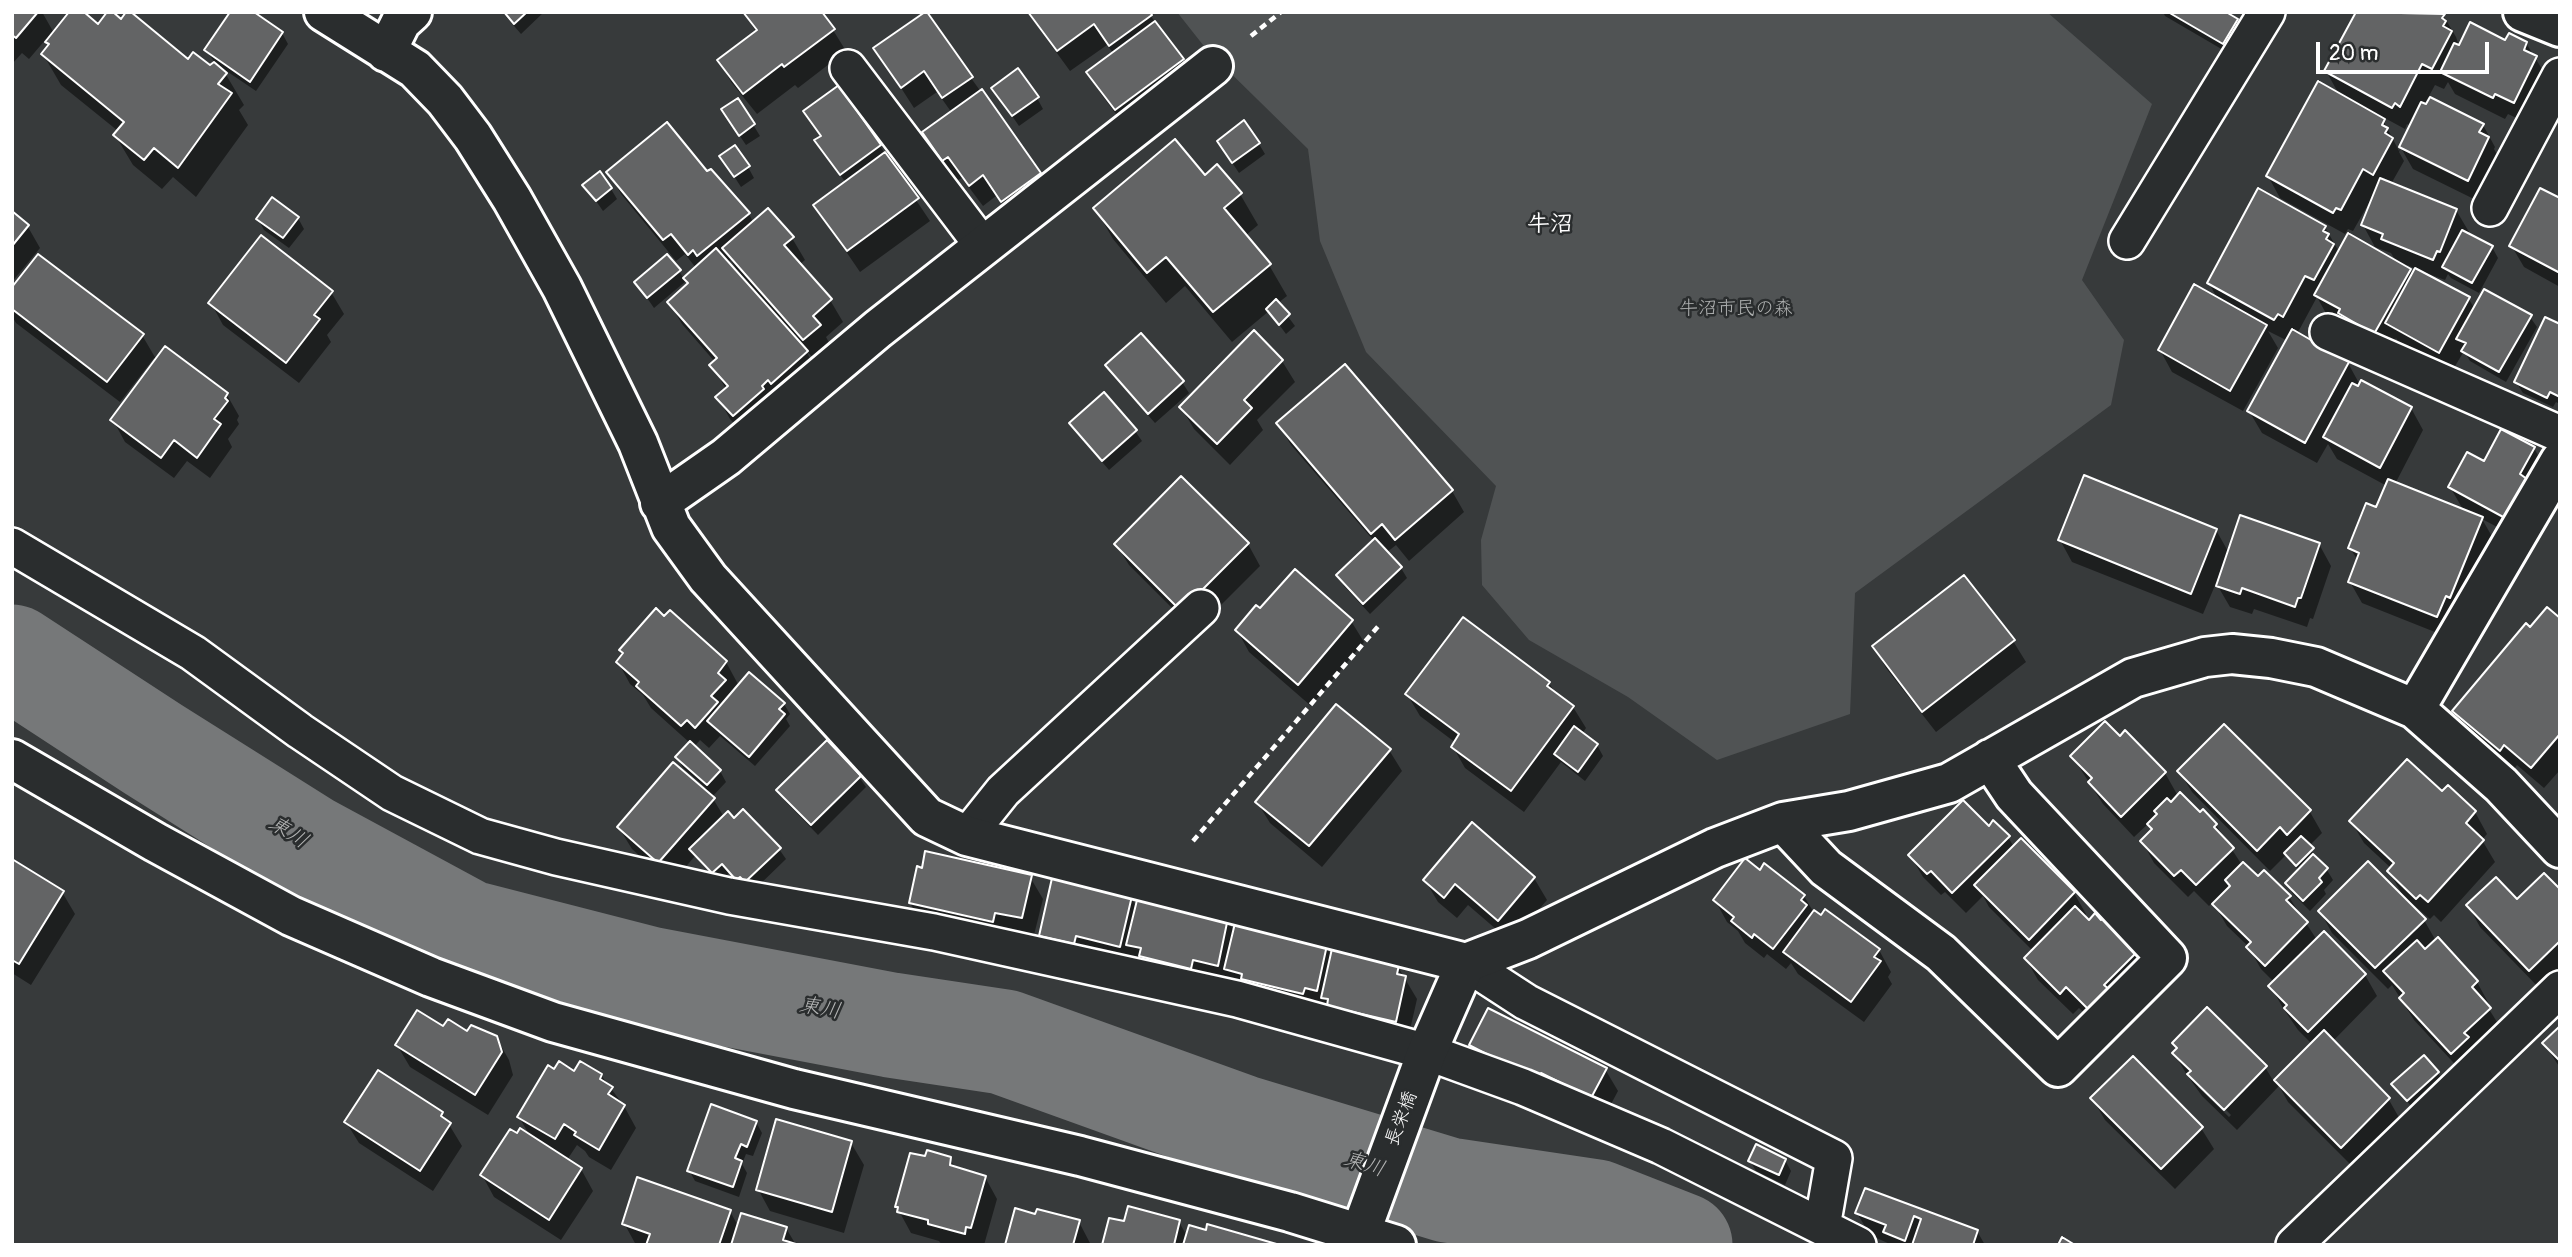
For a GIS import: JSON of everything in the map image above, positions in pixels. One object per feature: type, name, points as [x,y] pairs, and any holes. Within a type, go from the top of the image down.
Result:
[{"type":"street","points":[[324,12],[415,69],[445,100],[473,137],[512,199],[562,288],[638,443],[671,527],[708,578],[927,817],[967,836],[1466,963],[1528,939],[1715,848],[1783,822],[1849,811],[1948,783],[2133,678],[2205,657],[2232,654],[2316,667],[2415,709],[2501,785],[2560,848]]},
{"type":"street","points":[[386,52],[401,22],[412,12]]},
{"type":"street","points":[[2523,12],[2560,27]]},
{"type":"street","points":[[660,503],[726,457],[878,329],[1213,66]]},
{"type":"street","points":[[2415,709],[2560,461]]},
{"type":"street","points":[[12,759],[155,842],[291,916],[431,977],[553,1021],[794,1089],[1080,1156],[1358,1239],[1396,1245]]},
{"type":"street","points":[[1783,822],[1826,868],[1941,953],[2058,1067],[2167,958],[2014,795],[1990,759]]},
{"type":"street","name":"長栄橋","points":[[1358,1239],[1421,1067],[1466,963]]},
{"type":"lane","points":[[2127,241],[2267,12]]},
{"type":"lane","points":[[848,68],[983,246]]},
{"type":"lane","points":[[2490,208],[2560,76]]},
{"type":"lane","points":[[2328,332],[2560,434]]},
{"type":"lane","points":[[12,546],[193,653],[300,731],[393,793],[481,836],[556,858],[729,896],[934,932],[1237,999],[1421,1067],[1523,1087],[1661,1146],[1858,1245]]},
{"type":"lane","points":[[967,836],[1003,791],[1201,608]]},
{"type":"lane","points":[[1466,963],[1526,1002],[1834,1158],[1822,1227]]},
{"type":"lane","points":[[2294,1245],[2560,989]]},
{"type":"path","points":[[1156,884],[1381,623]]},
{"type":"green space","name":"牛沼市民の森","points":[[1177,12],[2047,12],[2152,104],[2082,280],[2124,340],[2111,405],[1855,593],[1850,714],[1717,760],[1628,697],[1529,640],[1482,585],[1481,540],[1496,486],[1366,352],[1320,241],[1308,149],[1207,50]]},
{"type":"building","points":[[12,12],[38,12],[16,38],[12,35]]},
{"type":"building","points":[[69,12],[84,12],[98,24],[107,12],[113,12],[121,19],[126,12],[131,12],[188,59],[193,52],[210,65],[214,62],[227,73],[218,84],[232,93],[178,168],[154,148],[144,160],[113,135],[124,122],[41,54],[49,44],[45,42]]},
{"type":"building","points":[[230,12],[254,12],[283,32],[250,82],[204,50]]},
{"type":"building","points":[[504,12],[527,12],[514,24]]},
{"type":"building","points":[[743,12],[822,12],[835,29],[743,94],[717,60],[757,30]]},
{"type":"building","points":[[925,12],[973,77],[942,98],[924,71],[901,88],[873,48]]},
{"type":"building","points":[[1028,12],[1150,12],[1152,15],[1109,46],[1094,24],[1057,51]]},
{"type":"building","points":[[2168,12],[2226,12],[2238,19],[2223,44]]},
{"type":"building","points":[[2356,12],[2445,14],[2442,18],[2446,21],[2443,26],[2452,31],[2432,69],[2422,64],[2400,107],[2395,103],[2392,108],[2324,71]]},
{"type":"building","points":[[1155,21],[1184,59],[1115,110],[1086,72]]},
{"type":"building","points":[[2470,22],[2505,40],[2509,33],[2527,42],[2524,50],[2537,56],[2514,103],[2495,94],[2493,98],[2440,72],[2454,43],[2459,45]]},
{"type":"building","points":[[1018,68],[1039,97],[1012,116],[991,88]]},
{"type":"building","points":[[2318,81],[2385,119],[2382,125],[2388,128],[2385,133],[2393,138],[2373,175],[2363,169],[2341,210],[2336,208],[2333,213],[2266,176]]},
{"type":"building","points":[[839,85],[881,145],[840,175],[814,140],[821,136],[803,111]]},
{"type":"building","points":[[982,89],[1041,173],[1001,202],[983,175],[969,186],[948,157],[942,161],[922,132]]},
{"type":"building","points":[[2430,97],[2484,124],[2479,132],[2489,137],[2468,181],[2399,147],[2421,102],[2426,104]]},
{"type":"building","points":[[738,98],[755,124],[739,136],[721,109]]},
{"type":"building","points":[[1244,120],[1260,143],[1232,163],[1217,141]]},
{"type":"building","points":[[667,122],[707,171],[711,169],[750,213],[697,256],[693,250],[688,255],[671,234],[663,240],[606,172]]},
{"type":"building","points":[[1175,139],[1205,175],[1217,164],[1242,193],[1224,208],[1271,264],[1213,312],[1166,257],[1147,273],[1093,208]]},
{"type":"building","points":[[735,145],[750,166],[734,177],[719,156]]},
{"type":"building","points":[[885,152],[919,198],[847,251],[813,205]]},
{"type":"building","points":[[600,171],[612,188],[596,201],[582,185]]},
{"type":"building","points":[[2380,178],[2457,209],[2440,252],[2437,251],[2433,260],[2381,239],[2383,234],[2361,225]]},
{"type":"building","points":[[2258,188],[2326,226],[2323,231],[2329,234],[2326,239],[2334,244],[2314,280],[2305,276],[2283,317],[2278,314],[2274,320],[2207,283]]},
{"type":"building","points":[[2540,188],[2560,198],[2560,273],[2509,246]]},
{"type":"building","points":[[272,197],[299,217],[283,238],[256,219]]},
{"type":"building","points":[[768,208],[794,237],[784,245],[832,299],[813,316],[821,325],[803,340],[722,248]]},
{"type":"building","points":[[12,211],[29,225],[12,246]]},
{"type":"building","points":[[2462,230],[2493,246],[2472,283],[2442,267]]},
{"type":"building","points":[[2348,233],[2411,269],[2374,334],[2338,313],[2340,309],[2314,295]]},
{"type":"building","points":[[261,235],[333,291],[314,315],[320,319],[286,363],[208,303]]},
{"type":"building","points":[[716,248],[808,351],[771,384],[768,380],[762,386],[764,389],[733,416],[715,397],[728,386],[709,365],[717,358],[667,302],[688,283],[683,278]]},
{"type":"building","points":[[38,254],[144,334],[107,382],[12,309],[12,287]]},
{"type":"building","points":[[667,254],[681,270],[647,298],[634,282]]},
{"type":"building","points":[[2415,268],[2470,297],[2439,353],[2385,323]]},
{"type":"building","points":[[2194,284],[2267,325],[2230,391],[2158,350]]},
{"type":"building","points":[[2484,289],[2532,315],[2499,372],[2461,351],[2466,343],[2456,339]]},
{"type":"building","points":[[1276,299],[1290,314],[1279,325],[1266,309]]},
{"type":"building","points":[[2545,317],[2560,324],[2560,397],[2550,392],[2547,398],[2514,382]]},
{"type":"building","points":[[2292,329],[2349,362],[2305,443],[2247,411]]},
{"type":"building","points":[[1254,330],[1283,360],[1244,400],[1252,408],[1217,444],[1179,407]]},
{"type":"building","points":[[1141,333],[1184,381],[1148,414],[1105,365]]},
{"type":"building","points":[[165,346],[228,393],[225,398],[228,401],[214,419],[221,424],[197,458],[174,440],[161,458],[110,420]]},
{"type":"building","points":[[1345,364],[1453,490],[1395,540],[1382,524],[1371,534],[1276,423]]},
{"type":"building","points":[[2361,380],[2412,407],[2380,468],[2323,437],[2352,383],[2358,386]]},
{"type":"building","points":[[1104,392],[1137,430],[1102,461],[1069,423]]},
{"type":"building","points":[[2501,429],[2535,447],[2520,474],[2527,479],[2505,518],[2448,487],[2467,452],[2484,461]]},
{"type":"building","points":[[2084,475],[2217,529],[2191,594],[2058,540]]},
{"type":"building","points":[[1181,476],[1249,543],[1181,611],[1114,544]]},
{"type":"building","points":[[2388,479],[2483,517],[2450,598],[2446,596],[2437,617],[2348,582],[2359,553],[2348,548],[2366,503],[2376,507]]},
{"type":"building","points":[[2240,515],[2320,543],[2301,598],[2298,598],[2295,607],[2242,588],[2240,594],[2216,586]]},
{"type":"building","points":[[1375,538],[1402,567],[1363,604],[1336,575]]},
{"type":"building","points":[[1295,569],[1353,620],[1298,685],[1235,630],[1256,605],[1260,608]]},
{"type":"building","points":[[1964,575],[2015,640],[1922,712],[1872,646]]},
{"type":"building","points":[[2547,607],[2560,618],[2560,734],[2531,768],[2504,745],[2500,751],[2452,711],[2526,623],[2530,627]]},
{"type":"building","points":[[656,608],[664,616],[670,610],[727,661],[718,673],[726,680],[711,696],[718,702],[695,728],[687,720],[681,726],[636,686],[639,682],[616,662],[623,653],[619,650]]},
{"type":"building","points":[[1463,617],[1550,682],[1547,686],[1574,706],[1511,791],[1451,747],[1459,734],[1405,694]]},
{"type":"building","points":[[749,672],[785,703],[779,709],[785,714],[749,757],[707,721]]},
{"type":"building","points":[[1336,704],[1391,749],[1309,846],[1255,802]]},
{"type":"building","points":[[2105,721],[2120,736],[2125,730],[2166,772],[2121,817],[2088,782],[2092,778],[2070,756]]},
{"type":"building","points":[[2224,724],[2311,810],[2287,835],[2280,827],[2257,851],[2177,771]]},
{"type":"building","points":[[1574,726],[1598,744],[1578,772],[1554,754]]},
{"type":"building","points":[[827,740],[861,776],[811,825],[776,790]]},
{"type":"building","points":[[690,741],[721,770],[707,785],[675,757]]},
{"type":"building","points":[[2407,759],[2442,791],[2448,785],[2476,811],[2466,823],[2484,840],[2428,902],[2420,895],[2416,899],[2387,871],[2394,863],[2349,821]]},
{"type":"building","points":[[673,762],[715,798],[658,863],[617,827]]},
{"type":"building","points":[[2180,792],[2200,812],[2203,809],[2217,824],[2214,827],[2234,848],[2196,885],[2181,870],[2174,876],[2140,841],[2152,829],[2147,824],[2157,814],[2154,811],[2167,798],[2171,802]]},
{"type":"building","points":[[1963,800],[1989,826],[1993,820],[2010,836],[1952,893],[1931,871],[1927,874],[1908,855]]},
{"type":"building","points":[[743,809],[781,848],[745,882],[740,877],[736,880],[722,864],[712,873],[689,849],[728,811],[734,818]]},
{"type":"building","points":[[1472,822],[1535,877],[1498,921],[1455,884],[1444,898],[1423,880]]},
{"type":"building","points":[[2301,836],[2314,848],[2296,866],[2284,853]]},
{"type":"building","points":[[2021,838],[2075,892],[2029,940],[1974,885]]},
{"type":"building","points":[[925,851],[1032,875],[1022,918],[995,913],[993,922],[909,903],[917,866],[922,868]]},
{"type":"building","points":[[2313,854],[2328,868],[2319,878],[2322,882],[2303,901],[2285,883]]},
{"type":"building","points":[[1745,858],[1760,870],[1764,863],[1805,895],[1801,900],[1807,905],[1773,949],[1754,934],[1752,938],[1731,921],[1734,917],[1713,900]]},
{"type":"building","points":[[12,859],[64,891],[19,964],[12,960]]},
{"type":"building","points":[[2368,861],[2426,919],[2375,968],[2318,911]]},
{"type":"building","points":[[2243,862],[2258,876],[2264,870],[2291,896],[2286,900],[2308,922],[2265,966],[2246,947],[2251,942],[2212,904],[2230,886],[2225,880]]},
{"type":"building","points":[[2544,873],[2560,889],[2560,941],[2529,971],[2466,905],[2496,877],[2517,899]]},
{"type":"building","points":[[1052,878],[1132,896],[1120,947],[1076,936],[1074,944],[1039,936]]},
{"type":"building","points":[[1138,896],[1228,918],[1218,966],[1193,960],[1191,969],[1139,956],[1141,948],[1126,945]]},
{"type":"building","points":[[2075,906],[2089,920],[2095,913],[2101,920],[2105,916],[2130,940],[2127,944],[2136,953],[2104,985],[2111,991],[2091,1012],[2066,987],[2060,994],[2024,958]]},
{"type":"building","points":[[1825,909],[1880,949],[1874,957],[1881,961],[1851,1002],[1783,952],[1814,910],[1821,915]]},
{"type":"building","points":[[1235,923],[1327,945],[1317,991],[1305,988],[1303,994],[1241,979],[1242,974],[1224,969]]},
{"type":"building","points":[[2324,931],[2366,974],[2308,1032],[2284,1008],[2287,1005],[2268,986]]},
{"type":"building","points":[[2438,937],[2478,981],[2472,987],[2491,1008],[2464,1033],[2469,1037],[2451,1054],[2399,998],[2404,993],[2383,971],[2417,940],[2425,949]]},
{"type":"building","points":[[1333,944],[1399,965],[1397,974],[1406,976],[1396,1022],[1327,1006],[1328,999],[1321,998]]},
{"type":"building","points":[[2207,1007],[2267,1066],[2224,1110],[2187,1074],[2191,1071],[2172,1053],[2177,1048],[2172,1043]]},
{"type":"building","points":[[1488,1008],[1607,1068],[1591,1098],[1541,1073],[1537,1080],[1469,1045]]},
{"type":"building","points":[[417,1010],[443,1026],[448,1019],[467,1031],[471,1025],[497,1036],[502,1052],[475,1095],[395,1045]]},
{"type":"building","points":[[2560,1026],[2560,1061],[2542,1043]]},
{"type":"building","points":[[2324,1030],[2390,1098],[2341,1148],[2274,1080]]},
{"type":"building","points":[[2424,1055],[2439,1072],[2407,1101],[2391,1084]]},
{"type":"building","points":[[2133,1056],[2203,1127],[2161,1169],[2090,1098]]},
{"type":"building","points":[[559,1061],[574,1071],[580,1061],[602,1074],[600,1079],[613,1087],[608,1094],[625,1105],[599,1150],[574,1135],[576,1132],[564,1124],[555,1139],[517,1117],[548,1065],[554,1069]]},
{"type":"building","points":[[378,1070],[443,1112],[441,1116],[451,1123],[420,1171],[344,1122]]},
{"type":"building","points":[[711,1104],[757,1121],[747,1147],[741,1144],[735,1158],[742,1161],[733,1187],[687,1171]]},
{"type":"building","points":[[776,1119],[852,1141],[832,1212],[756,1190]]},
{"type":"building","points":[[520,1128],[582,1168],[549,1220],[480,1175],[510,1129],[517,1133]]},
{"type":"building","points":[[1756,1144],[1786,1159],[1779,1175],[1748,1161]]},
{"type":"building","points":[[927,1150],[951,1157],[950,1165],[986,1176],[971,1228],[966,1227],[965,1234],[897,1212],[898,1207],[895,1207],[910,1153],[925,1156]]},
{"type":"building","points":[[637,1177],[731,1210],[719,1245],[646,1245],[650,1234],[622,1224]]},
{"type":"building","points":[[1865,1188],[1978,1230],[1973,1245],[1912,1245],[1921,1219],[1914,1216],[1905,1241],[1883,1232],[1886,1225],[1855,1213]]},
{"type":"building","points":[[1128,1206],[1180,1220],[1174,1245],[1102,1245],[1109,1218],[1124,1221]]},
{"type":"building","points":[[1015,1208],[1035,1214],[1037,1209],[1080,1220],[1073,1245],[1005,1245]]},
{"type":"building","points":[[741,1213],[787,1227],[783,1240],[799,1245],[731,1245]]},
{"type":"building","points":[[1207,1224],[1280,1245],[1183,1245],[1189,1225],[1206,1230]]},
{"type":"building","points":[[2062,1237],[2075,1245],[2058,1245]]},
{"type":"waterway","name":"東川","points":[[12,657],[307,846],[466,932],[649,979],[891,1025],[1004,1042],[1240,1127],[1448,1190],[1596,1212],[1680,1245]]},
{"type":"district","name":"牛沼","points":[[1550,225]]}]
